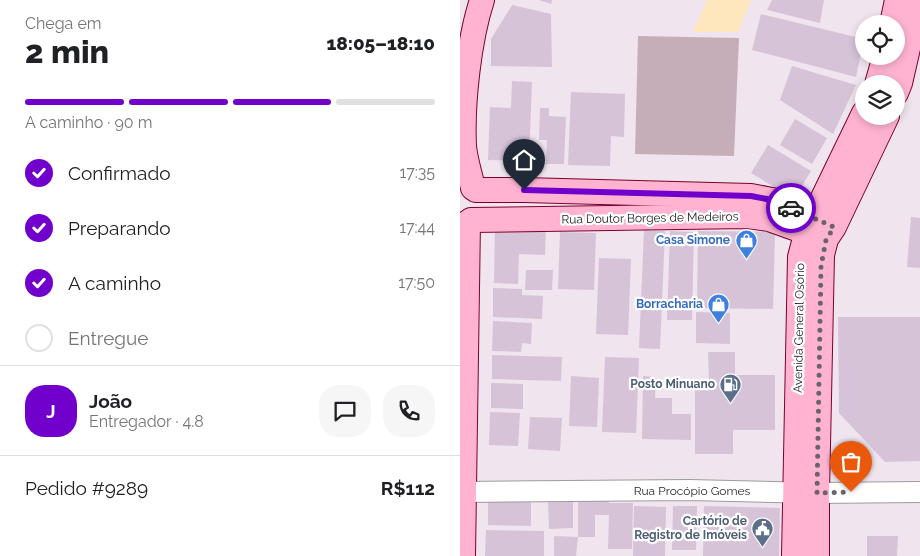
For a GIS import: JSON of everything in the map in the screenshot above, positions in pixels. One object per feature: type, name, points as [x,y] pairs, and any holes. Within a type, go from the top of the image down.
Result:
[{"type":"main road","points":[[463,556],[461,492],[466,221],[478,214],[481,206],[480,198],[470,187],[462,154],[466,82],[482,0]]},
{"type":"main road","points":[[899,15],[910,1]]},
{"type":"main road","points":[[901,75],[910,1]]},
{"type":"main road","name":"Avenida General Osório","points":[[820,229],[860,125]]},
{"type":"main road","name":"Avenida General Osório","points":[[817,556],[806,492],[800,257],[820,229],[883,125]]},
{"type":"main road","name":"Rua Doutor Borges de Medeiros","points":[[470,187],[760,207],[820,229]]},
{"type":"main road","name":"Rua Doutor Borges de Medeiros","points":[[466,221],[760,207]]},
{"type":"main road","name":"Avenida General Osório","points":[[794,556],[806,492]]},
{"type":"street","name":"Rua Procópio Gomes","points":[[461,492],[679,490],[920,492]]},
{"type":"shaded area","points":[[707,0],[751,0],[738,32],[693,32]]},
{"type":"shaded area","points":[[638,36],[739,38],[734,156],[635,154]]},
{"type":"building","points":[[539,0],[552,0],[551,4]]},
{"type":"building","points":[[772,0],[824,0],[820,23],[767,10]]},
{"type":"building","points":[[512,5],[551,14],[552,67],[491,66],[491,39]]},
{"type":"building","points":[[761,14],[855,37],[855,65],[859,65],[855,77],[752,50]]},
{"type":"building","points":[[792,66],[855,85],[833,134],[780,100]]},
{"type":"building","points":[[512,81],[532,82],[529,161],[488,160],[490,107],[511,108]]},
{"type":"building","points":[[571,92],[625,94],[624,137],[611,136],[610,166],[568,165]]},
{"type":"building","points":[[540,108],[549,108],[549,116],[566,117],[564,164],[546,164],[547,140],[539,140]]},
{"type":"building","points":[[795,119],[827,138],[812,164],[780,145]]},
{"type":"building","points":[[768,145],[811,171],[794,199],[751,173]]},
{"type":"building","points":[[911,217],[920,218],[920,268],[907,267]]},
{"type":"building","points":[[495,224],[546,225],[545,255],[519,254],[518,284],[494,283]]},
{"type":"building","points":[[644,230],[665,231],[660,349],[639,348]]},
{"type":"building","points":[[670,231],[694,232],[692,320],[667,320]]},
{"type":"building","points":[[698,231],[775,232],[773,309],[697,308]]},
{"type":"building","points":[[560,232],[596,233],[594,290],[558,289]]},
{"type":"building","points":[[599,258],[631,259],[628,335],[596,334]]},
{"type":"building","points":[[526,270],[553,270],[552,290],[525,290]]},
{"type":"building","points":[[493,288],[522,289],[522,295],[543,296],[542,319],[493,317]]},
{"type":"building","points":[[696,312],[730,313],[730,344],[696,343]]},
{"type":"building","points":[[838,317],[920,317],[920,461],[885,462],[839,413]]},
{"type":"building","points":[[493,321],[532,323],[531,344],[522,343],[521,352],[492,351]]},
{"type":"building","points":[[708,352],[735,352],[735,375],[775,375],[775,430],[733,430],[733,454],[695,454],[695,381],[709,381]]},
{"type":"building","points":[[492,355],[562,357],[561,381],[492,379]]},
{"type":"building","points":[[605,357],[639,358],[636,433],[602,432]]},
{"type":"building","points":[[571,376],[599,378],[597,427],[569,426]]},
{"type":"building","points":[[643,376],[656,377],[655,398],[672,398],[672,414],[691,414],[691,440],[642,439]]},
{"type":"building","points":[[491,383],[523,384],[523,409],[491,408]]},
{"type":"building","points":[[490,412],[520,413],[518,446],[489,445]]},
{"type":"building","points":[[530,417],[562,418],[560,451],[528,449]]},
{"type":"building","points":[[578,493],[609,493],[609,503],[633,503],[632,549],[608,549],[609,515],[595,515],[595,537],[578,537]]},
{"type":"building","points":[[488,494],[531,494],[531,526],[488,525]]},
{"type":"building","points":[[548,502],[573,502],[573,528],[549,529]]},
{"type":"building","points":[[634,506],[666,507],[665,556],[633,556]]},
{"type":"building","points":[[673,506],[697,506],[696,550],[672,550]]},
{"type":"building","points":[[704,506],[780,508],[779,556],[703,556]]},
{"type":"building","points":[[486,530],[544,531],[544,556],[485,556]]},
{"type":"building","points":[[554,536],[578,537],[576,556],[554,556]]},
{"type":"building","points":[[867,536],[898,536],[897,556],[867,556]]},
{"type":"way so far","points":[[791,208],[834,227],[826,240],[821,266],[817,493],[851,492]]},
{"type":"place","name":"Casa Simone","points":[[746,259]]},
{"type":"place","name":"Borracharia","points":[[719,323]]},
{"type":"place","name":"Posto Minuano","points":[[731,403]]},
{"type":"place","name":"Cartório de Registro de Imóveis","points":[[763,547]]},
{"type":"route","points":[[524,190],[751,196],[772,200],[791,208]]}]
